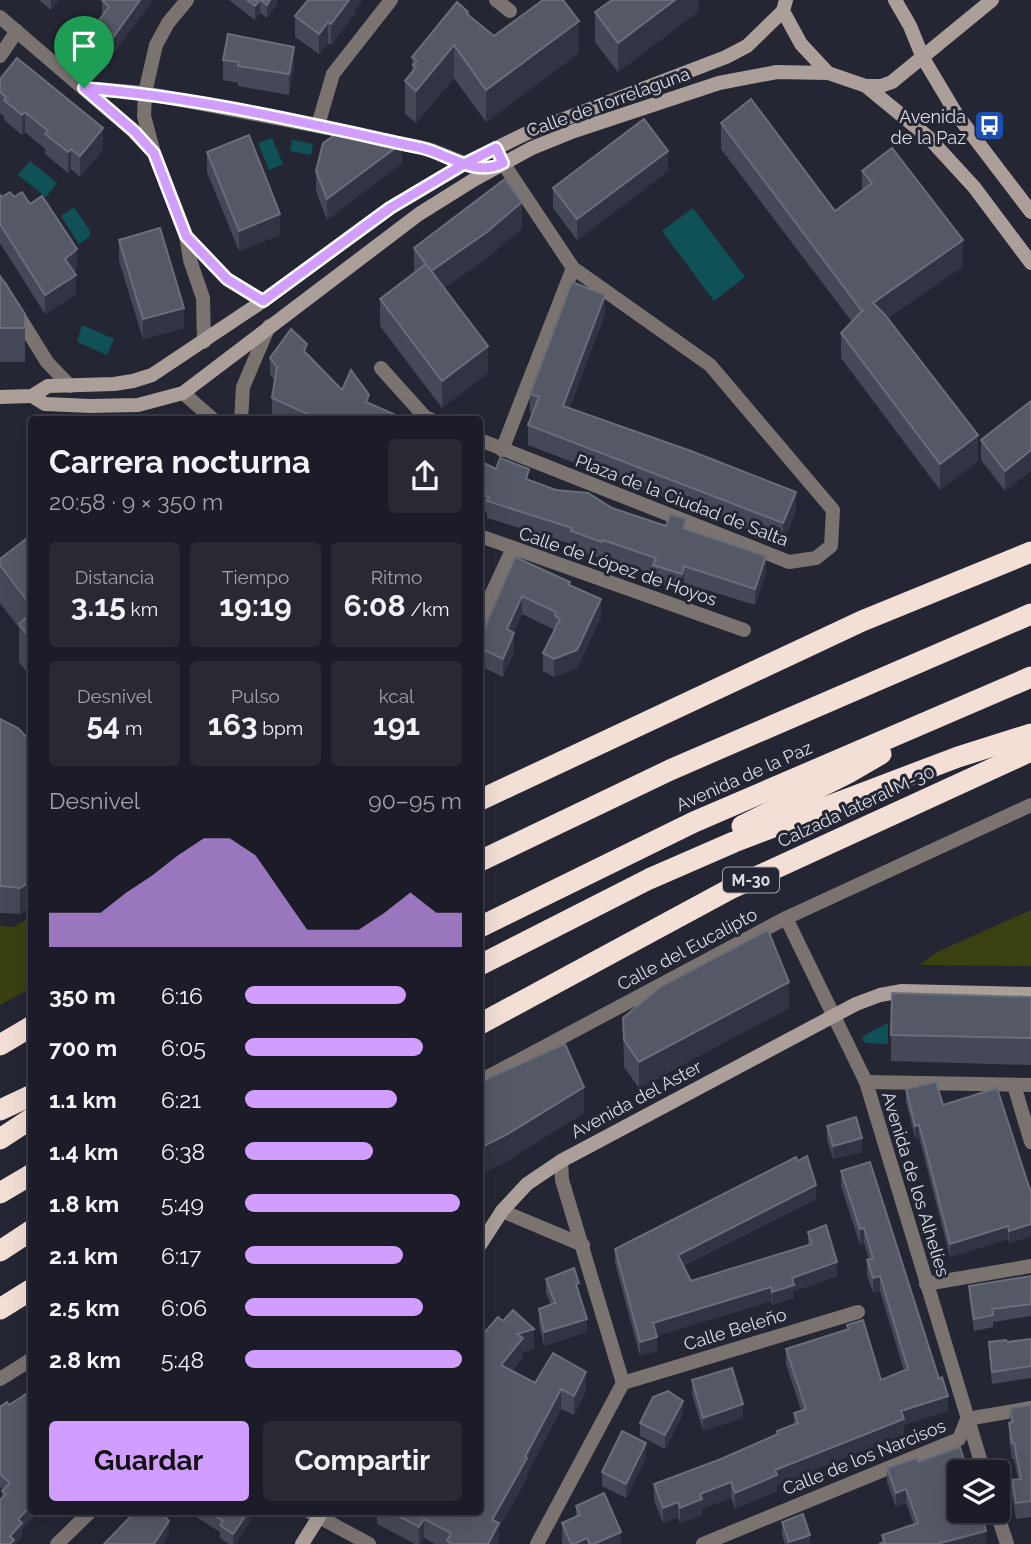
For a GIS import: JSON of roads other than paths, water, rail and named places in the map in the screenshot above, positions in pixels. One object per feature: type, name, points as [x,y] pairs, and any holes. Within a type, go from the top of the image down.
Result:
[{"type":"highway","points":[[483,799],[862,621],[1031,552]]},
{"type":"highway","name":"Avenida de la Paz","points":[[483,860],[670,770],[1031,614]]},
{"type":"highway","name":"Avenida de la Paz","points":[[483,926],[694,822],[1031,677]]},
{"type":"highway","points":[[649,879],[712,841],[850,772],[960,708]]},
{"type":"highway","points":[[483,963],[649,879],[758,832],[958,757],[1031,734]]},
{"type":"highway","name":"Calzada lateral M-30","points":[[483,1022],[730,889],[1031,751]]},
{"type":"highway","points":[[0,1045],[28,1028]]},
{"type":"highway","points":[[0,1110],[28,1098]]},
{"type":"highway","points":[[0,1139],[28,1121]]},
{"type":"highway","points":[[0,1193],[28,1176]]},
{"type":"highway","points":[[0,1251],[28,1233]]},
{"type":"highway","points":[[0,1309],[28,1292]]},
{"type":"street","points":[[0,397],[32,396],[48,386],[133,381],[152,375],[204,342],[203,298],[190,260],[186,236],[154,153],[144,116],[145,93],[156,45],[168,23],[187,0]]},
{"type":"street","points":[[318,125],[334,74],[391,0]]},
{"type":"street","points":[[496,0],[510,11]]},
{"type":"street","points":[[895,0],[910,26],[923,58],[957,115],[1031,212]]},
{"type":"street","points":[[785,6],[801,44],[828,73],[866,86],[881,86],[892,82],[923,58],[992,0]]},
{"type":"street","name":"Calle de Torrelaguna","points":[[204,342],[390,208],[464,164],[525,134],[726,57],[747,46],[785,6]]},
{"type":"street","points":[[0,17],[134,131],[154,153]]},
{"type":"street","points":[[0,56],[17,31]]},
{"type":"street","name":"Calle de Torrelaguna","points":[[183,393],[269,325],[419,214],[532,148],[574,131],[719,83],[777,72],[828,73]]},
{"type":"street","points":[[866,86],[928,136],[974,187],[1031,262]]},
{"type":"street","points":[[84,88],[145,93],[318,125],[432,151],[480,168],[500,165]]},
{"type":"street","name":"Plaza de la Ciudad de Salta","points":[[483,441],[789,562],[816,558],[831,546],[833,510],[710,365],[573,268],[500,165],[496,148]]},
{"type":"street","points":[[186,236],[227,279],[263,301]]},
{"type":"street","points":[[502,450],[573,268]]},
{"type":"street","points":[[0,286],[47,362],[70,386]]},
{"type":"street","points":[[241,416],[243,387],[269,325]]},
{"type":"street","points":[[381,368],[424,416]]},
{"type":"street","points":[[32,396],[45,404],[90,407],[138,405],[183,393],[209,416]]},
{"type":"street","name":"Calle de López de Hoyos","points":[[483,537],[512,550],[744,630]]},
{"type":"street","points":[[483,613],[512,550]]},
{"type":"street","name":"Calle del Eucalipto","points":[[483,1079],[786,918],[1031,805]]},
{"type":"street","name":"Avenida de los Alhelíes","points":[[786,918],[866,1083],[980,1460]]},
{"type":"street","name":"Avenida del Aster","points":[[483,1240],[502,1211],[527,1184],[561,1161],[834,1016],[880,995],[902,991],[1031,994]]},
{"type":"street","points":[[866,1083],[1031,1085]]},
{"type":"street","points":[[1014,1085],[1031,1142]]},
{"type":"street","points":[[537,1544],[623,1383],[562,1180],[561,1161]]},
{"type":"street","points":[[502,1211],[583,1245]]},
{"type":"street","points":[[926,1284],[1031,1266]]},
{"type":"street","name":"Calle Beleño","points":[[623,1383],[858,1312]]},
{"type":"street","points":[[0,1380],[28,1362]]},
{"type":"street","name":"Calle de los Narcisos","points":[[702,1544],[960,1439],[967,1419],[1031,1408]]},
{"type":"street","points":[[57,1544],[87,1515]]},
{"type":"street","points":[[302,1544],[316,1515]]},
{"type":"street","points":[[319,1515],[369,1544]]},
{"type":"street","points":[[1000,1523],[1007,1544]]},
{"type":"place","name":"Avenida de la Paz","points":[[989,126]]}]
